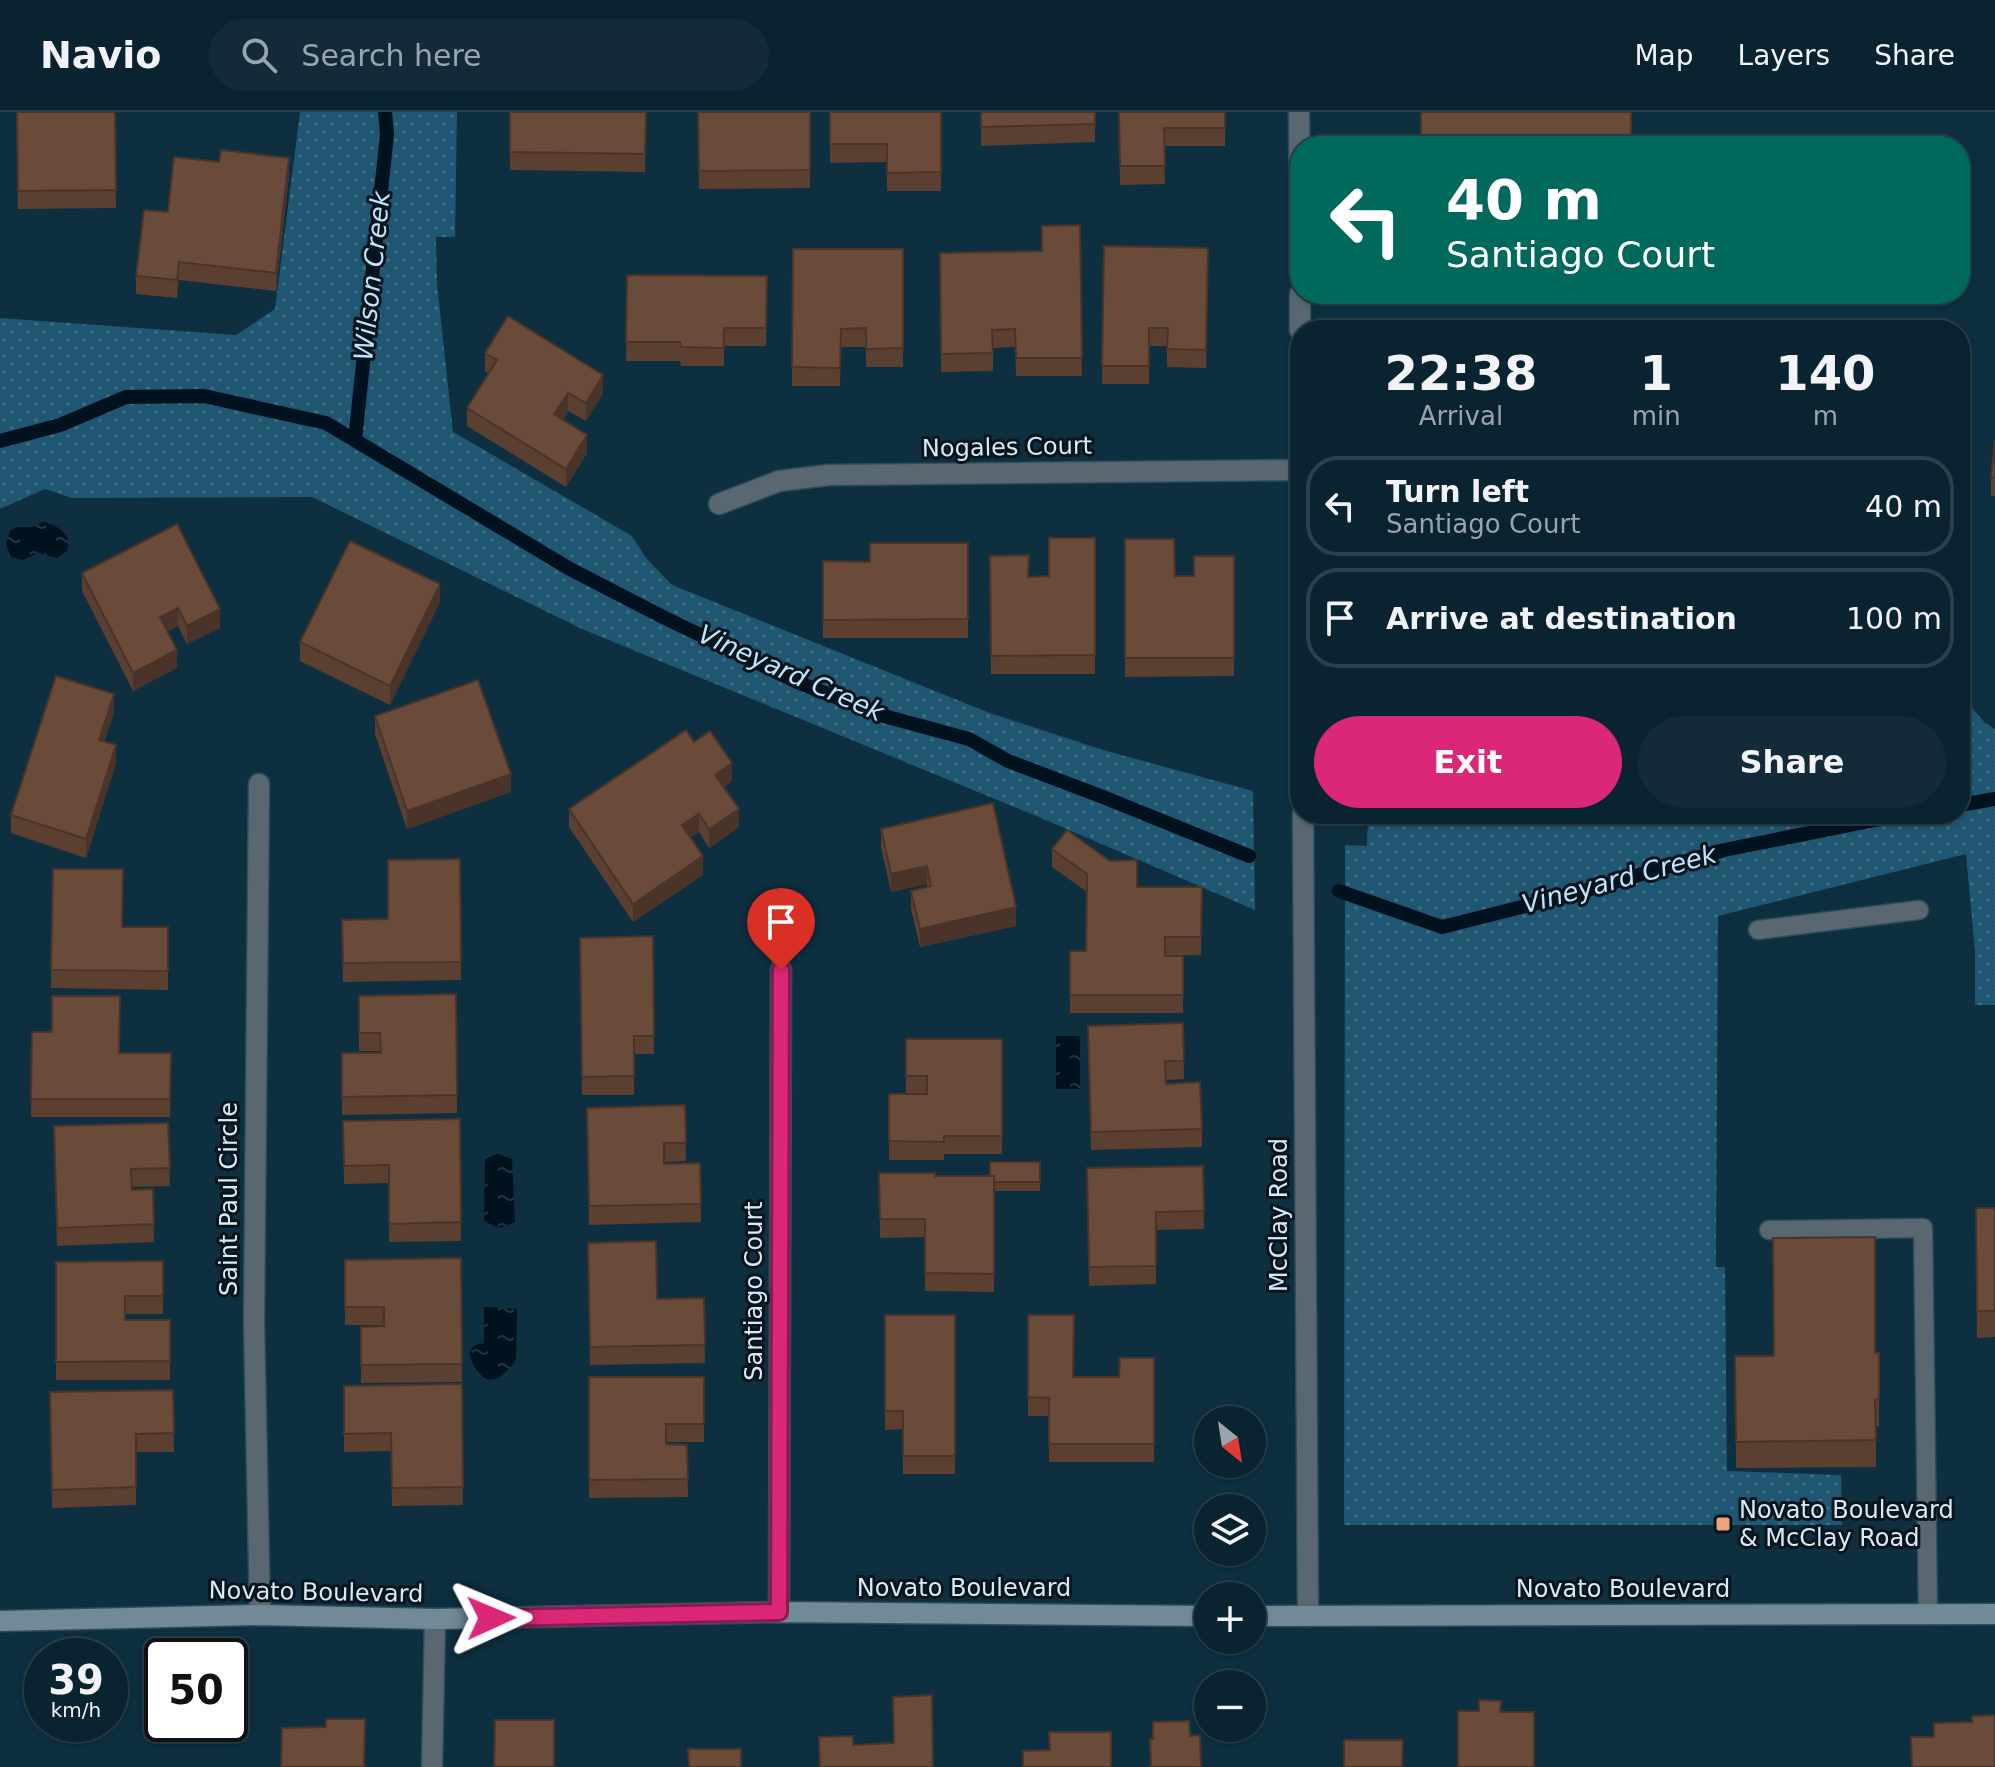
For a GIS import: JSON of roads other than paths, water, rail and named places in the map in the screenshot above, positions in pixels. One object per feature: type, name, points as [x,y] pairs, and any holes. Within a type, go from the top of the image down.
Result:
[{"type":"main road","name":"Novato Boulevard","points":[[0,1621],[260,1615],[435,1619],[779,1612],[1194,1616]]},
{"type":"main road","name":"Novato Boulevard","points":[[1266,1616],[1995,1614]]},
{"type":"street","points":[[1299,112],[1299,136]]},
{"type":"street","name":"Nogales Court","points":[[719,504],[779,481],[829,475],[1290,470]]},
{"type":"street","name":"Saint Paul Circle","points":[[259,784],[254,1322],[260,1615]]},
{"type":"street","name":"McClay Road","points":[[1303,824],[1308,1616]]},
{"type":"street","name":"Santiago Court","points":[[779,1612],[781,970]]},
{"type":"street","points":[[432,1767],[435,1619]]},
{"type":"lane","points":[[1758,930],[1919,910]]},
{"type":"lane","points":[[1769,1230],[1923,1228],[1928,1614]]},
{"type":"water","points":[[43,522],[63,532],[68,540],[67,551],[57,558],[38,553],[23,560],[11,557],[6,544],[10,531]]},
{"type":"water","points":[[1056,1036],[1080,1036],[1080,1089],[1056,1089]]},
{"type":"water","points":[[497,1154],[512,1159],[515,1222],[499,1228],[484,1221],[485,1159]]},
{"type":"water","points":[[484,1307],[517,1309],[516,1360],[502,1376],[489,1380],[478,1372],[469,1354],[473,1346],[484,1343]]},
{"type":"waterway","name":"Wilson Creek","points":[[355,440],[387,134],[385,112]]},
{"type":"waterway","name":"Vineyard Creek","points":[[0,441],[60,425],[126,397],[204,396],[326,423],[570,569],[797,682],[884,716],[969,739],[1008,761],[1249,856]]},
{"type":"waterway","name":"Vineyard Creek","points":[[1970,803],[1995,799]]},
{"type":"waterway","name":"Vineyard Creek","points":[[1339,891],[1442,927],[1577,893],[1724,850],[1855,824]]},
{"type":"place","name":"Novato Boulevard & McClay Road","points":[[1723,1524]]}]
